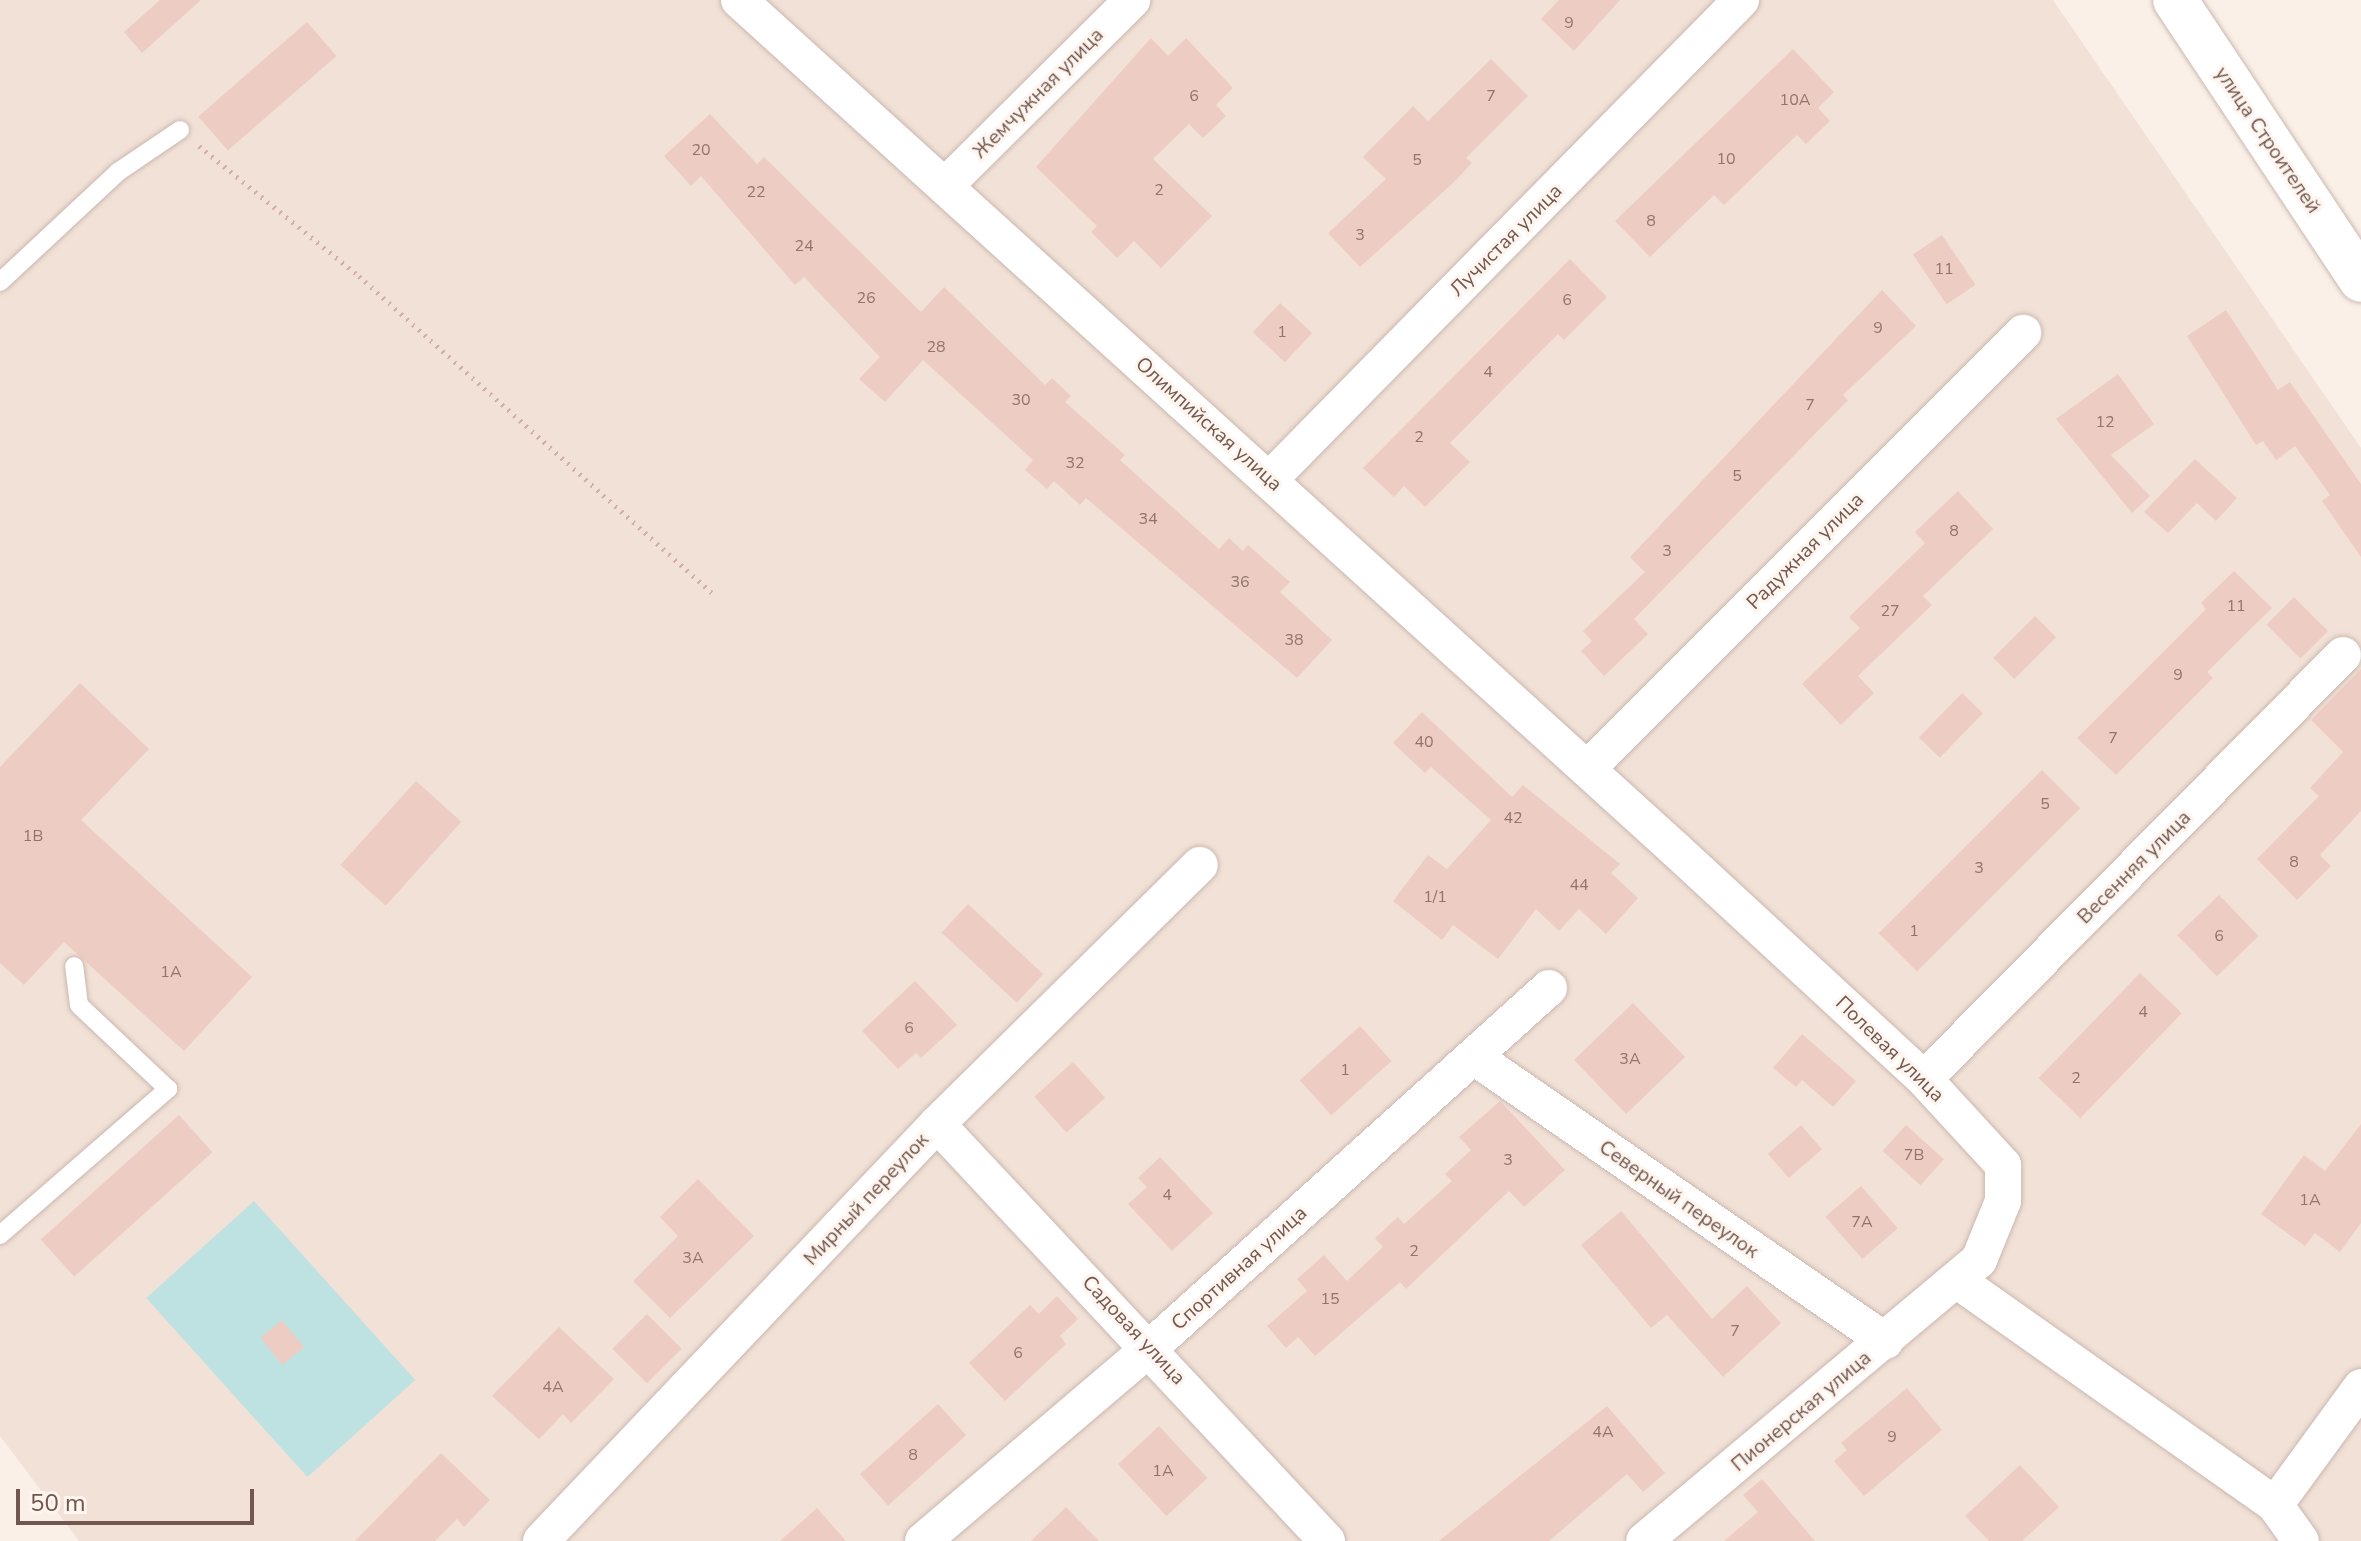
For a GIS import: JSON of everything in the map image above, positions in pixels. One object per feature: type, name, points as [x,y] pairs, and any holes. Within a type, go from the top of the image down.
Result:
[{"type":"main road","name":"улица Строителей","points":[[2175,0],[2361,280]]},
{"type":"street","name":"Олимпийская улица","points":[[739,0],[1676,850]]},
{"type":"street","name":"Жемчужная улица","points":[[945,186],[1132,0]]},
{"type":"street","name":"Лучистая улица","points":[[1270,479],[1741,0]]},
{"type":"street","name":"Радужная улица","points":[[1587,769],[2023,333]]},
{"type":"street","name":"Весенняя улица","points":[[1924,1079],[2343,655]]},
{"type":"street","name":"Полевая улица","points":[[1676,850],[1924,1079],[2003,1165],[2003,1201],[1993,1235],[1958,1281]]},
{"type":"street","name":"Мирный переулок","points":[[541,1541],[937,1124],[1200,865]]},
{"type":"street","name":"Спортивная улица","points":[[923,1541],[1151,1347],[1549,988]]},
{"type":"street","name":"Северный переулок","points":[[1474,1057],[1885,1341]]},
{"type":"street","name":"Садовая улица","points":[[937,1124],[1151,1347],[1327,1541]]},
{"type":"street","name":"Пионерская улица","points":[[1644,1541],[1958,1281]]},
{"type":"street","points":[[1958,1281],[2275,1505],[2301,1541]]},
{"type":"street","points":[[2275,1505],[2361,1387]]},
{"type":"lane","points":[[0,282],[118,172],[180,130]]},
{"type":"lane","points":[[0,1235],[168,1089],[79,1005],[74,966]]},
{"type":"path","points":[[180,130],[359,276],[712,593]]},
{"type":"shaded area","points":[[0,0],[2053,0],[2361,448],[2361,1541],[79,1541],[0,1436]]},
{"type":"water","points":[[254,1201],[415,1380],[308,1477],[146,1298]]},
{"type":"building","points":[[160,0],[201,0],[142,53],[124,32]]},
{"type":"building","points":[[1559,0],[1620,0],[1574,51],[1541,19]]},
{"type":"building","points":[[307,22],[337,56],[228,150],[198,116]]},
{"type":"building","points":[[1151,38],[1168,56],[1186,38],[1233,88],[1216,105],[1226,116],[1203,138],[1189,124],[1153,159],[1212,216],[1161,268],[1134,241],[1117,258],[1091,232],[1097,226],[1036,167]]},
{"type":"building","points":[[1793,49],[1834,92],[1818,108],[1830,121],[1806,144],[1797,135],[1724,205],[1714,195],[1650,257],[1615,221]]},
{"type":"building","points":[[1491,59],[1528,96],[1466,158],[1472,163],[1453,183],[1360,267],[1328,233],[1386,179],[1363,157],[1413,106],[1428,121]]},
{"type":"building","points":[[710,114],[757,164],[764,157],[921,312],[944,287],[1045,385],[1052,378],[1071,396],[1065,402],[1125,455],[1120,460],[1219,549],[1229,538],[1243,551],[1248,545],[1290,582],[1280,592],[1332,640],[1297,678],[1086,498],[1080,505],[1054,481],[1047,489],[1025,470],[1033,460],[923,360],[885,402],[859,379],[880,357],[804,277],[795,285],[701,176],[691,186],[664,156]]},
{"type":"building","points":[[1942,235],[1976,285],[1947,304],[1913,255]]},
{"type":"building","points":[[1570,259],[1607,297],[1564,340],[1558,334],[1450,443],[1470,462],[1425,507],[1404,486],[1394,497],[1363,468]]},
{"type":"building","points":[[1882,290],[1916,326],[1843,395],[1848,400],[1634,619],[1648,634],[1604,676],[1581,651],[1592,641],[1583,631],[1645,572],[1630,557]]},
{"type":"building","points":[[1280,303],[1312,333],[1285,362],[1253,332]]},
{"type":"building","points":[[2226,310],[2278,390],[2290,382],[2361,484],[2361,557],[2322,501],[2330,495],[2295,446],[2276,460],[2263,441],[2256,445],[2187,336]]},
{"type":"building","points":[[2118,374],[2154,424],[2111,455],[2150,496],[2132,513],[2056,419]]},
{"type":"building","points":[[2195,459],[2237,498],[2216,521],[2197,503],[2168,533],[2144,512]]},
{"type":"building","points":[[1958,491],[1993,529],[1923,596],[1932,605],[1858,676],[1874,693],[1841,725],[1802,684],[1860,628],[1849,617],[1925,543],[1915,532]]},
{"type":"building","points":[[2234,571],[2272,608],[2207,672],[2213,678],[2116,775],[2077,738],[2206,609],[2201,603]]},
{"type":"building","points":[[2294,597],[2328,631],[2300,659],[2266,625]]},
{"type":"building","points":[[2035,616],[2056,637],[2014,679],[1993,658]]},
{"type":"building","points":[[2361,669],[2361,811],[2320,855],[2331,866],[2297,900],[2257,859],[2319,796],[2310,788],[2343,752],[2311,720]]},
{"type":"building","points":[[80,683],[149,749],[81,820],[252,977],[184,1051],[64,942],[24,985],[0,963],[0,767]]},
{"type":"building","points":[[1962,693],[1983,713],[1940,758],[1919,738]]},
{"type":"building","points":[[1422,712],[1512,797],[1523,785],[1620,864],[1611,873],[1638,898],[1606,934],[1579,909],[1559,931],[1536,909],[1498,959],[1453,925],[1442,940],[1393,901],[1428,855],[1447,869],[1491,820],[1431,767],[1425,773],[1393,743]]},
{"type":"building","points":[[2042,770],[2080,808],[1917,972],[1879,933]]},
{"type":"building","points":[[416,781],[461,822],[386,906],[340,865]]},
{"type":"building","points":[[2219,895],[2259,936],[2217,976],[2177,935]]},
{"type":"building","points":[[968,904],[1043,974],[1017,1003],[941,933]]},
{"type":"building","points":[[2140,973],[2182,1013],[2080,1118],[2039,1078]]},
{"type":"building","points":[[915,981],[957,1025],[921,1058],[916,1053],[898,1069],[862,1031]]},
{"type":"building","points":[[1633,1003],[1685,1057],[1626,1114],[1574,1060]]},
{"type":"building","points":[[1360,1026],[1391,1061],[1331,1115],[1300,1080]]},
{"type":"building","points":[[1802,1034],[1856,1081],[1833,1107],[1802,1080],[1796,1087],[1773,1068]]},
{"type":"building","points":[[1073,1062],[1105,1098],[1066,1132],[1034,1097]]},
{"type":"building","points":[[1500,1101],[1565,1170],[1524,1207],[1509,1191],[1406,1289],[1400,1282],[1315,1356],[1298,1337],[1286,1348],[1267,1326],[1307,1291],[1297,1279],[1324,1255],[1347,1281],[1383,1247],[1375,1238],[1398,1217],[1404,1224],[1452,1181],[1445,1174],[1471,1150],[1459,1137]]},
{"type":"building","points":[[179,1115],[212,1152],[74,1277],[41,1239]]},
{"type":"building","points":[[2361,1124],[2361,1223],[2340,1252],[2315,1233],[2305,1246],[2261,1214],[2304,1155],[2325,1171]]},
{"type":"building","points":[[1801,1125],[1822,1149],[1789,1178],[1768,1154]]},
{"type":"building","points":[[1906,1125],[1944,1159],[1920,1185],[1883,1151]]},
{"type":"building","points":[[1160,1157],[1213,1213],[1172,1251],[1128,1204],[1147,1187],[1138,1178]]},
{"type":"building","points":[[698,1179],[754,1236],[670,1318],[633,1281],[678,1236],[660,1217]]},
{"type":"building","points":[[1861,1186],[1898,1228],[1862,1259],[1826,1217]]},
{"type":"building","points":[[1621,1211],[1712,1319],[1747,1286],[1781,1323],[1723,1377],[1667,1315],[1651,1328],[1581,1245]]},
{"type":"building","points":[[1057,1296],[1078,1319],[1060,1336],[1066,1344],[1005,1401],[969,1363],[1030,1305],[1039,1314]]},
{"type":"building","points":[[647,1314],[682,1349],[647,1383],[612,1349]]},
{"type":"building","points":[[282,1320],[304,1347],[282,1365],[260,1338]]},
{"type":"building","points":[[559,1327],[614,1379],[571,1423],[563,1414],[539,1439],[492,1396]]},
{"type":"building","points":[[1907,1388],[1942,1430],[1864,1496],[1834,1461],[1847,1450],[1841,1443]]},
{"type":"building","points":[[938,1404],[966,1435],[888,1505],[860,1474]]},
{"type":"building","points":[[1607,1406],[1665,1473],[1643,1492],[1627,1474],[1549,1541],[1439,1541]]},
{"type":"building","points":[[1159,1426],[1207,1478],[1166,1516],[1118,1464]]},
{"type":"building","points":[[441,1453],[490,1500],[464,1527],[457,1519],[435,1541],[355,1541]]},
{"type":"building","points":[[2020,1465],[2059,1507],[2022,1541],[1989,1541],[1965,1516]]},
{"type":"building","points":[[1762,1479],[1815,1541],[1724,1541],[1758,1512],[1743,1495]]},
{"type":"building","points":[[1066,1507],[1099,1541],[1031,1541]]},
{"type":"building","points":[[817,1508],[846,1541],[780,1541]]}]
